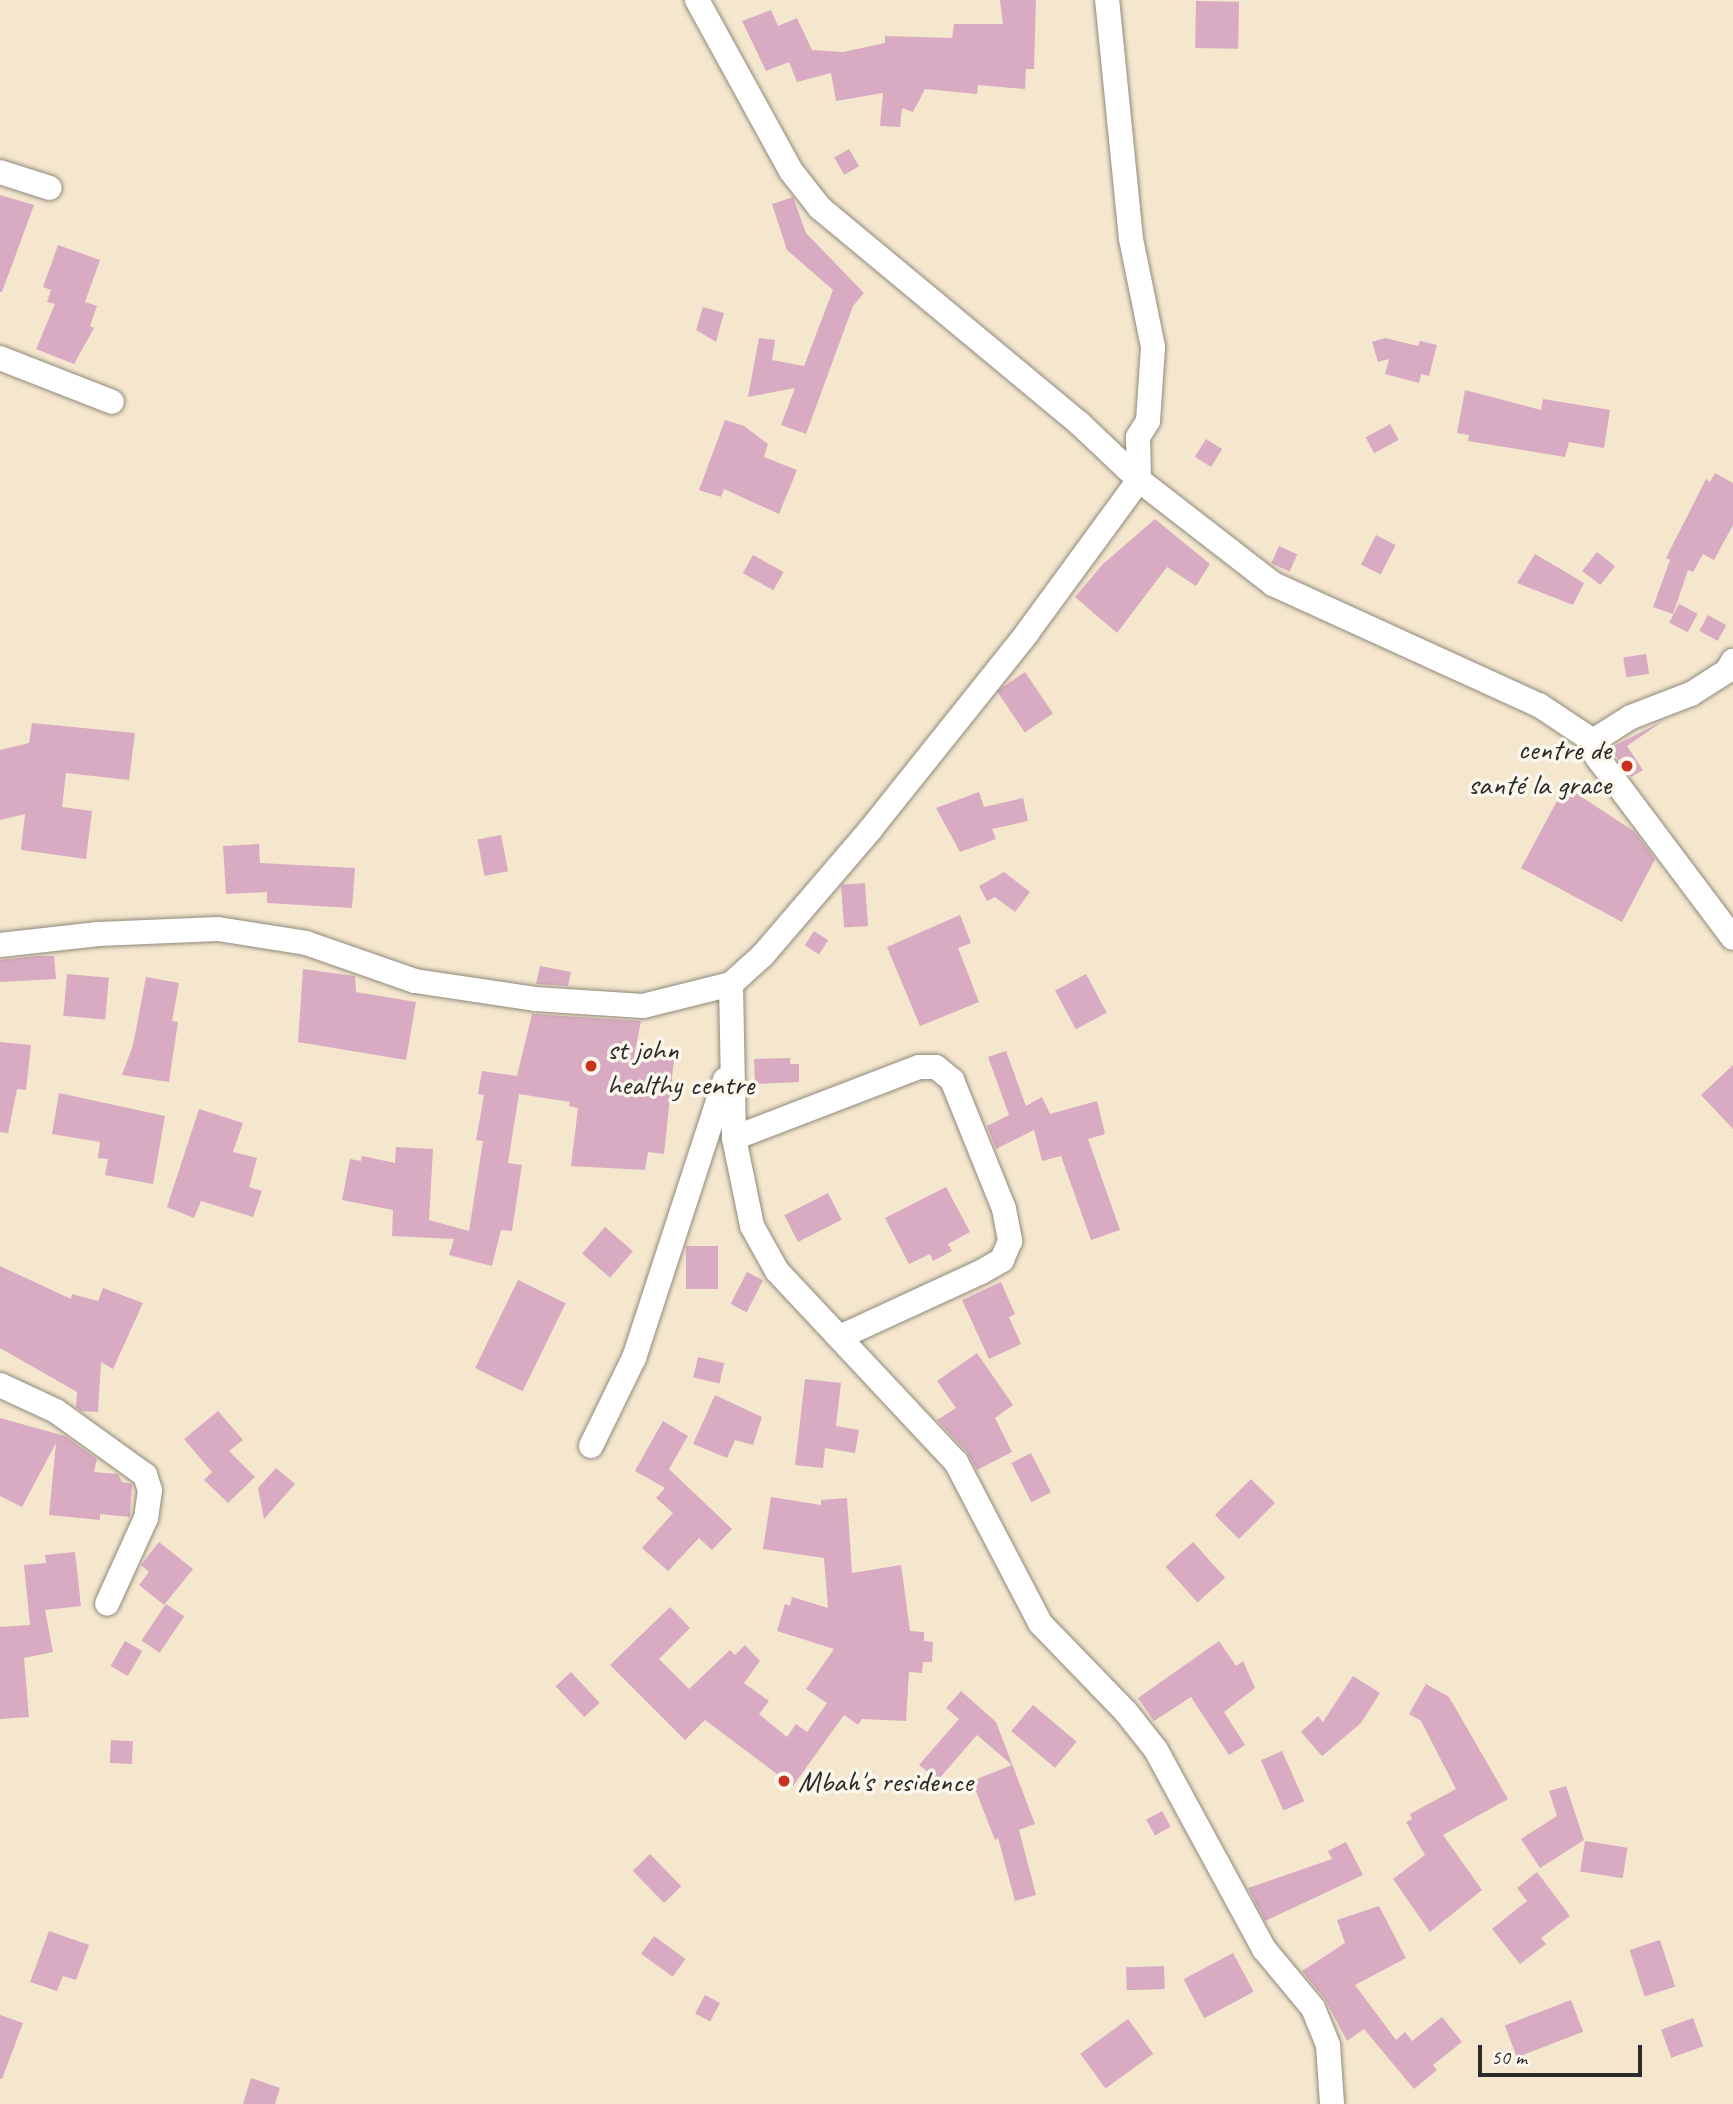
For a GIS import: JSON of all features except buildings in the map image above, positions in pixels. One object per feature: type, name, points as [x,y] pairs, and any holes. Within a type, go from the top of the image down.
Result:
[{"type":"street","points":[[697,0],[791,171],[821,208],[1079,423],[1139,480],[1273,584],[1539,705],[1593,741],[1597,757],[1733,938]]},
{"type":"street","points":[[0,945],[218,929],[306,943],[415,981],[536,999],[643,1006],[731,984],[764,955],[870,830],[1027,633],[1139,480],[1138,437],[1147,421],[1153,347],[1131,239],[1107,0]]},
{"type":"street","points":[[0,172],[50,188]]},
{"type":"street","points":[[0,358],[112,402]]},
{"type":"street","points":[[1593,741],[1631,717],[1691,694],[1727,671],[1733,661]]},
{"type":"street","points":[[731,984],[734,1022],[730,1067],[734,1138],[752,1226],[777,1271],[956,1462],[1040,1623],[1126,1712],[1156,1750],[1264,1949],[1313,2008],[1328,2045],[1332,2104]]},
{"type":"street","points":[[591,1446],[639,1346],[730,1067]]},
{"type":"street","points":[[734,1138],[919,1067],[936,1067],[952,1080],[1004,1209],[1010,1241],[1002,1260],[840,1337]]},
{"type":"street","points":[[0,1385],[56,1411],[145,1475],[150,1490],[146,1518],[107,1604]]},
{"type":"place","name":"centre de santé la grace","points":[[1627,766]]},
{"type":"place","name":"st john healthy centre","points":[[591,1066]]},
{"type":"place","name":"Mbah's residence","points":[[784,1781]]}]
